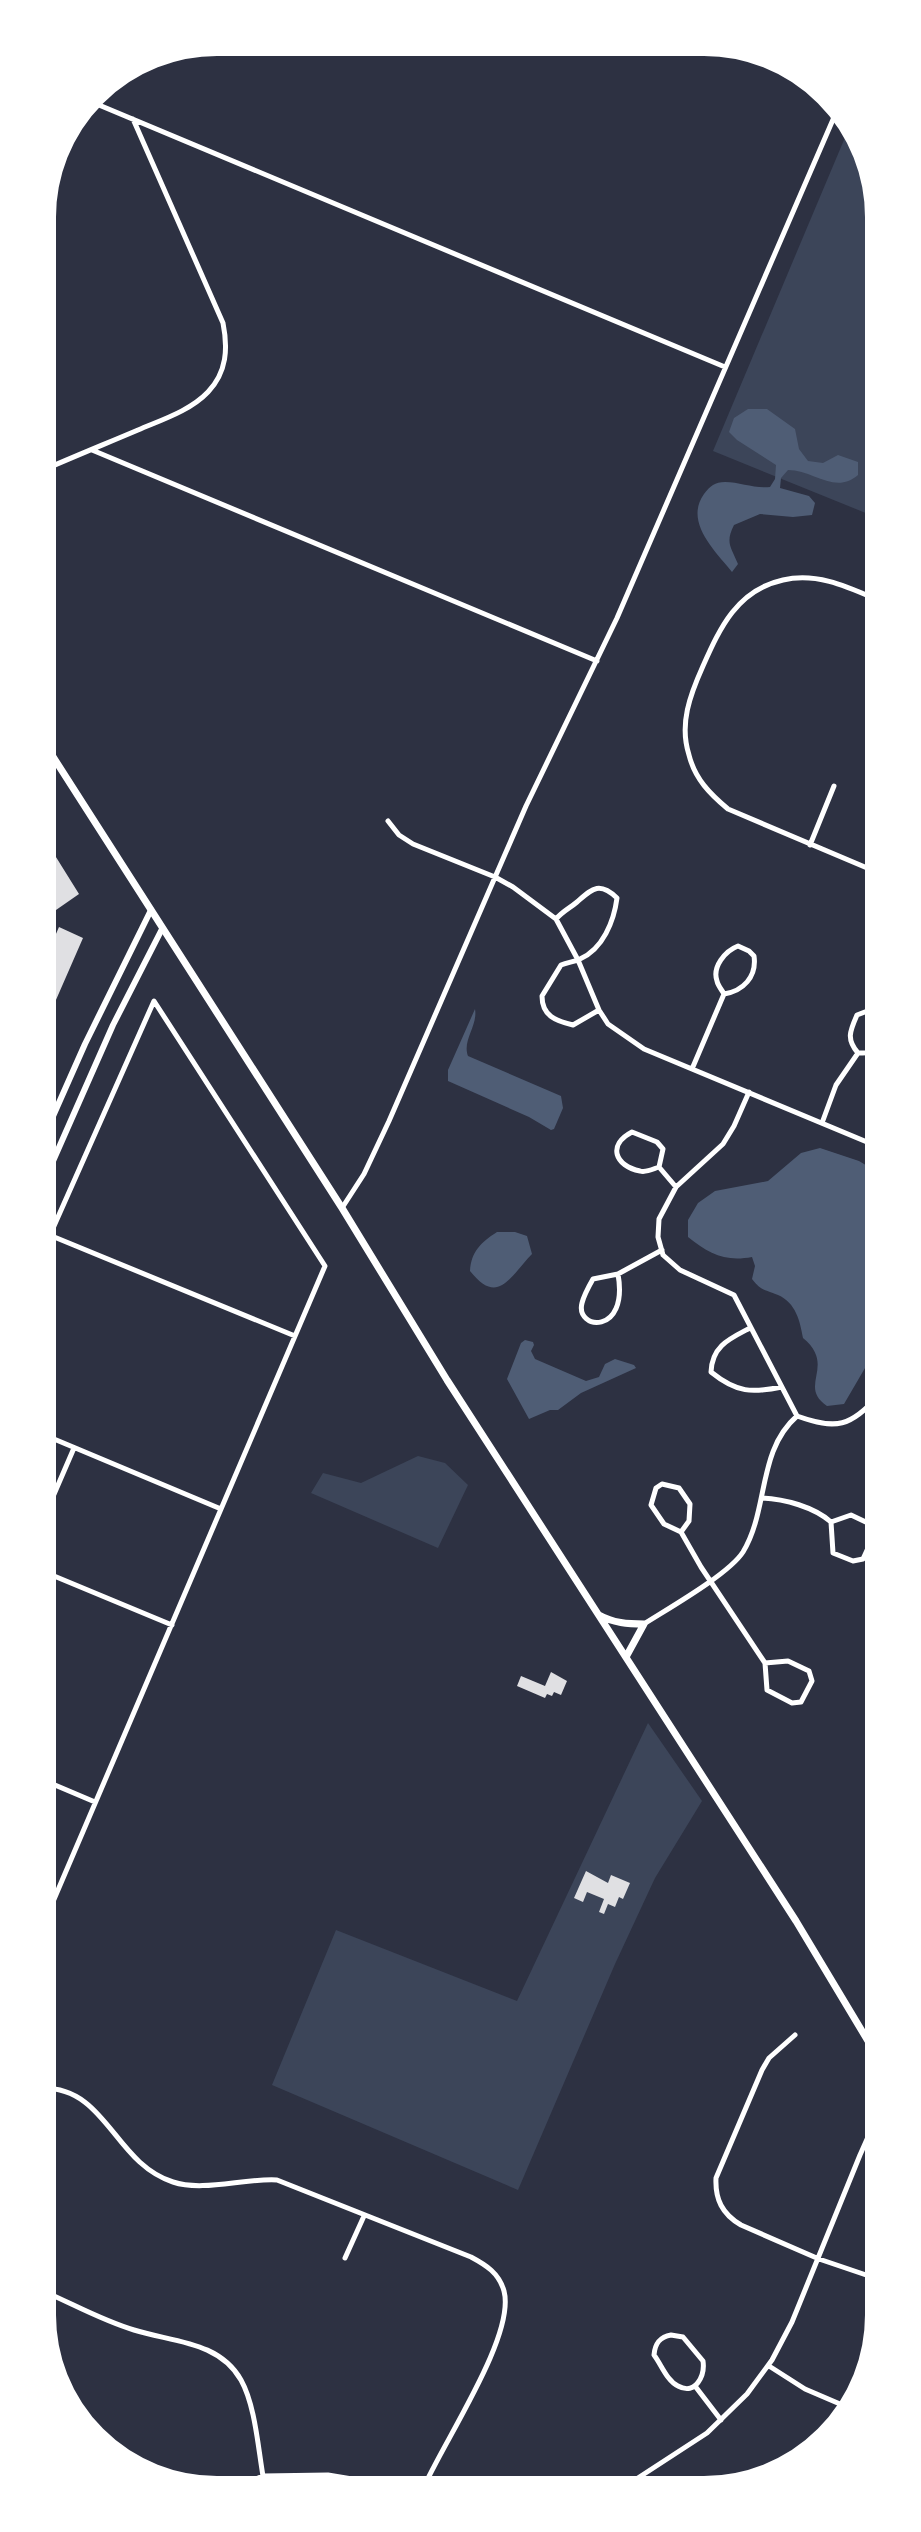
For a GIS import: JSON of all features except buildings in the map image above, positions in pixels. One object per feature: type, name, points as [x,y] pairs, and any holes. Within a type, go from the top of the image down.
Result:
[{"type":"main road","points":[[54,758],[342,1208],[447,1380],[796,1921],[867,2039]]},
{"type":"main road","points":[[54,1114],[151,910]]},
{"type":"main road","points":[[54,1159],[107,1039],[162,929]]},
{"type":"main road","points":[[597,1613],[617,1622],[644,1624],[626,1657]]},
{"type":"street","points":[[99,105],[725,367]]},
{"type":"street","points":[[54,466],[175,414],[198,400],[218,378],[226,353],[223,323],[133,119]]},
{"type":"street","points":[[342,1208],[364,1174],[389,1121],[526,806],[597,661],[833,119]]},
{"type":"street","points":[[92,450],[597,661]]},
{"type":"street","points":[[867,595],[841,584],[796,578],[767,585],[739,604],[721,626],[692,692],[685,728],[695,772],[705,787],[728,809],[867,868]]},
{"type":"street","points":[[810,845],[834,786]]},
{"type":"street","points":[[388,821],[399,835],[413,844],[495,877],[556,919],[608,1024],[644,1049],[867,1142]]},
{"type":"street","points":[[556,919],[589,890],[610,891],[617,898],[615,918],[600,944],[578,960],[561,965],[542,996],[550,1018],[573,1025],[599,1010]]},
{"type":"street","points":[[738,946],[749,951],[755,962],[747,984],[724,994],[716,980],[716,973],[724,955],[738,946]]},
{"type":"street","points":[[692,1069],[724,994]]},
{"type":"street","points":[[54,1226],[154,1001],[325,1266],[54,1899]]},
{"type":"street","points":[[858,1053],[849,1039],[850,1032],[857,1015],[867,1011]]},
{"type":"street","points":[[822,1123],[836,1085],[858,1053],[867,1052]]},
{"type":"street","points":[[749,1092],[723,1144],[676,1187],[659,1219],[658,1237],[663,1255],[680,1270],[734,1295],[797,1416],[836,1425],[867,1408]]},
{"type":"street","points":[[632,1132],[657,1142],[663,1149],[659,1167],[641,1172],[623,1164],[616,1154],[617,1144],[632,1132]]},
{"type":"street","points":[[659,1167],[676,1187]]},
{"type":"street","points":[[54,1237],[295,1336]]},
{"type":"street","points":[[618,1274],[620,1298],[612,1317],[603,1323],[592,1322],[583,1315],[581,1305],[593,1279],[618,1274],[662,1250]]},
{"type":"street","points":[[750,1328],[726,1340],[718,1348],[711,1372],[721,1380],[756,1392],[782,1387]]},
{"type":"street","points":[[644,1624],[734,1564],[744,1551],[762,1498],[770,1456],[789,1423],[797,1416]]},
{"type":"street","points":[[54,1439],[221,1509]]},
{"type":"street","points":[[54,1494],[74,1448]]},
{"type":"street","points":[[681,1532],[689,1521],[690,1504],[679,1488],[662,1484],[656,1488],[651,1505],[664,1524],[681,1532],[765,1663],[767,1690],[792,1703],[801,1702],[812,1681],[809,1671],[788,1661],[765,1663]]},
{"type":"street","points":[[762,1498],[779,1499],[824,1515],[831,1522],[833,1553],[853,1561],[863,1559],[867,1550]]},
{"type":"street","points":[[831,1522],[851,1515],[867,1523]]},
{"type":"street","points":[[54,1576],[172,1625]]},
{"type":"street","points":[[54,1785],[95,1802]]},
{"type":"street","points":[[795,2035],[769,2058],[762,2070],[716,2178],[720,2205],[730,2219],[741,2225],[819,2259],[867,2275]]},
{"type":"street","points":[[54,2088],[84,2100],[94,2108],[134,2159],[157,2176],[192,2186],[277,2180],[471,2257],[497,2276],[503,2288],[505,2314],[500,2332],[470,2402],[428,2478]]},
{"type":"street","points":[[638,2478],[707,2433],[747,2394],[769,2366],[792,2322],[867,2139]]},
{"type":"street","points":[[345,2258],[364,2216]]},
{"type":"street","points":[[54,2296],[132,2330],[199,2346],[217,2354],[230,2365],[242,2380],[248,2397],[263,2476]]},
{"type":"street","points":[[671,2335],[683,2337],[703,2361],[702,2377],[695,2386],[683,2388],[673,2383],[654,2355],[661,2339],[671,2335]]},
{"type":"street","points":[[769,2366],[805,2389],[841,2404]]},
{"type":"street","points":[[695,2386],[721,2420]]},
{"type":"street","points":[[258,2478],[347,2478]]},
{"type":"shaded area","points":[[846,136],[855,154],[866,195],[867,514],[713,451]]},
{"type":"shaded area","points":[[748,409],[767,409],[795,429],[799,449],[808,461],[823,463],[838,455],[858,462],[858,475],[841,483],[788,470],[781,478],[780,488],[809,496],[815,503],[812,515],[760,514],[734,525],[729,541],[738,564],[732,572],[704,536],[698,515],[704,494],[716,484],[731,482],[770,487],[775,479],[776,465],[729,432],[734,418]]},
{"type":"shaded area","points":[[475,1009],[467,1044],[468,1056],[561,1096],[563,1108],[554,1129],[448,1081],[448,1070]]},
{"type":"shaded area","points":[[820,1148],[867,1166],[867,1365],[844,1404],[827,1406],[819,1398],[815,1391],[818,1367],[813,1348],[803,1338],[796,1313],[789,1303],[761,1288],[752,1279],[755,1266],[752,1257],[718,1255],[688,1237],[688,1220],[698,1203],[715,1191],[768,1181],[801,1153]]},
{"type":"shaded area","points":[[497,1232],[527,1236],[532,1254],[510,1279],[496,1287],[488,1286],[470,1271],[478,1248]]},
{"type":"shaded area","points":[[525,1340],[533,1342],[531,1351],[535,1359],[586,1381],[599,1377],[605,1364],[615,1359],[636,1368],[581,1393],[558,1410],[529,1419],[507,1379]]},
{"type":"shaded area","points":[[418,1456],[445,1463],[468,1485],[438,1548],[311,1493],[323,1473],[361,1483]]},
{"type":"shaded area","points":[[648,1723],[702,1801],[655,1878],[518,2190],[272,2085],[336,1930],[517,2001]]}]
